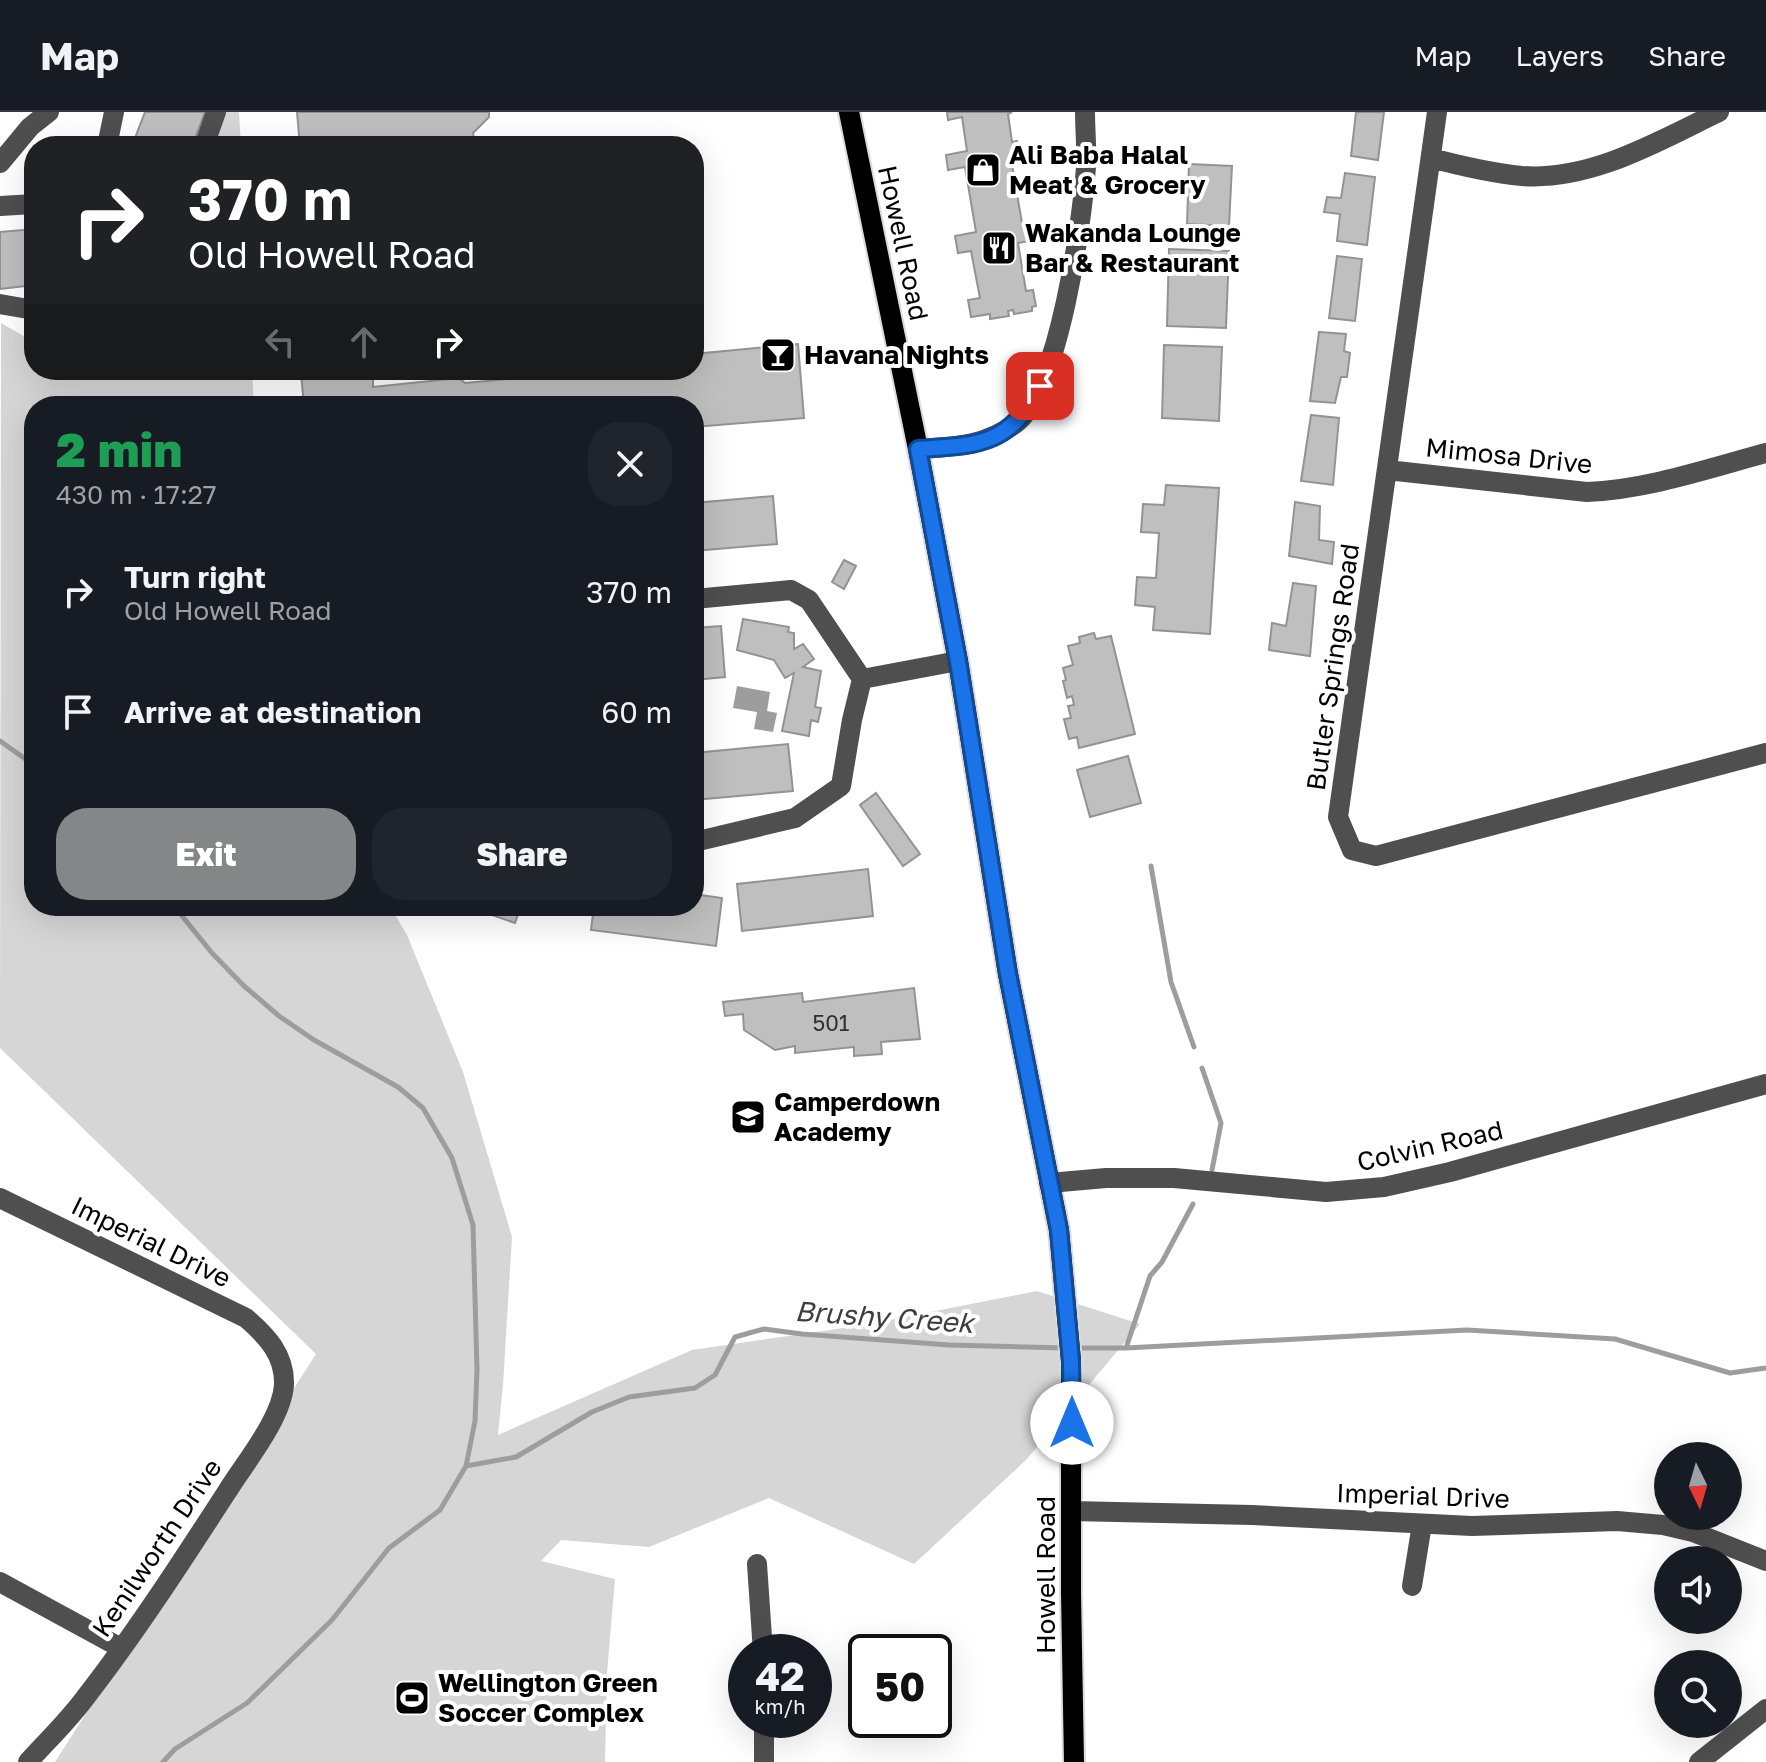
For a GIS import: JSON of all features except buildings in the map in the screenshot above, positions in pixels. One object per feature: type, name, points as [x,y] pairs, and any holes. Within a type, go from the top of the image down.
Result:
[{"type":"main road","name":"Howell Road","points":[[849,112],[958,661],[1008,974],[1059,1230],[1072,1394],[1074,1762]]},
{"type":"street","points":[[0,163],[30,127],[49,112]]},
{"type":"street","points":[[109,136],[114,112]]},
{"type":"street","points":[[208,136],[216,112]]},
{"type":"street","points":[[918,449],[971,446],[999,434],[1027,412],[1040,386],[1066,304],[1079,236],[1086,165],[1085,112]]},
{"type":"street","name":"Butler Springs Road","points":[[1437,112],[1338,817],[1352,850],[1376,856],[1766,753]]},
{"type":"street","points":[[1431,158],[1522,176],[1551,175],[1603,163],[1719,112]]},
{"type":"street","points":[[0,206],[24,205]]},
{"type":"street","points":[[0,304],[24,308]]},
{"type":"street","name":"Mimosa Drive","points":[[1387,470],[1559,490],[1601,491],[1654,484],[1766,453]]},
{"type":"street","points":[[704,598],[791,590],[809,600],[862,679],[841,786],[795,818],[704,840]]},
{"type":"street","points":[[862,679],[958,661]]},
{"type":"street","name":"Colvin Road","points":[[1049,1183],[1106,1178],[1160,1178],[1326,1192],[1384,1187],[1450,1172],[1766,1084]]},
{"type":"street","name":"Imperial Drive","points":[[0,1198],[235,1311],[272,1343]]},
{"type":"street","name":"Kenilworth Drive","points":[[28,1762],[84,1700],[178,1568],[262,1436],[279,1404],[284,1384],[272,1343]]},
{"type":"street","name":"Imperial Drive","points":[[1071,1511],[1252,1515],[1472,1526],[1617,1521],[1663,1525],[1716,1539],[1766,1561]]},
{"type":"street","points":[[1412,1586],[1422,1524]]},
{"type":"street","points":[[757,1564],[762,1634]]},
{"type":"street","points":[[0,1582],[121,1648]]},
{"type":"street","points":[[1699,1762],[1766,1709]]},
{"type":"street","points":[[764,1738],[764,1762]]},
{"type":"shaded area","points":[[222,112],[239,112],[240,136],[214,136]]},
{"type":"shaded area","points":[[1,323],[24,336],[24,380],[253,380],[253,396],[24,396],[24,916],[396,916],[407,935],[463,1072],[512,1237],[498,1435],[692,1350],[864,1325],[1037,1291],[1140,1324],[1026,1460],[914,1564],[769,1498],[649,1547],[561,1540],[541,1561],[615,1579],[607,1673],[605,1762],[55,1762],[316,1354],[0,1048]]},
{"type":"shaded area","points":[[737,686],[770,692],[767,711],[777,713],[773,732],[754,729],[757,712],[733,708]]},
{"type":"waterway","points":[[0,741],[24,758]]},
{"type":"waterway","points":[[1151,866],[1171,982],[1194,1047]]},
{"type":"waterway","points":[[163,1762],[175,1749],[247,1703],[332,1620],[389,1548],[440,1510],[466,1466],[475,1421],[477,1370],[473,1225],[452,1158],[423,1108],[398,1087],[314,1040],[279,1016],[212,953],[182,916]]},
{"type":"waterway","points":[[1202,1068],[1221,1123],[1212,1170]]},
{"type":"waterway","points":[[1126,1348],[1150,1276],[1162,1262],[1193,1204]]},
{"type":"waterway","name":"Brushy Creek","points":[[466,1466],[516,1457],[592,1412],[629,1397],[695,1388],[715,1375],[735,1337],[764,1329],[949,1345],[1067,1348]]},
{"type":"waterway","name":"Brushy Creek","points":[[1077,1348],[1467,1330],[1615,1339],[1730,1373],[1766,1368]]},
{"type":"place","name":"Ali Baba Halal Meat & Grocery","points":[[983,170]]},
{"type":"place","name":"Wakanda Lounge Bar & Restaurant","points":[[999,248]]},
{"type":"place","name":"Havana Nights","points":[[778,355]]},
{"type":"place","name":"Camperdown Academy","points":[[748,1117]]},
{"type":"place","name":"Wellington Green Soccer Complex","points":[[412,1698]]},
{"type":"route","points":[[1040,386],[1027,412],[999,434],[971,446],[918,449],[958,661],[1008,974],[1059,1230],[1071,1361],[1072,1423]]}]
